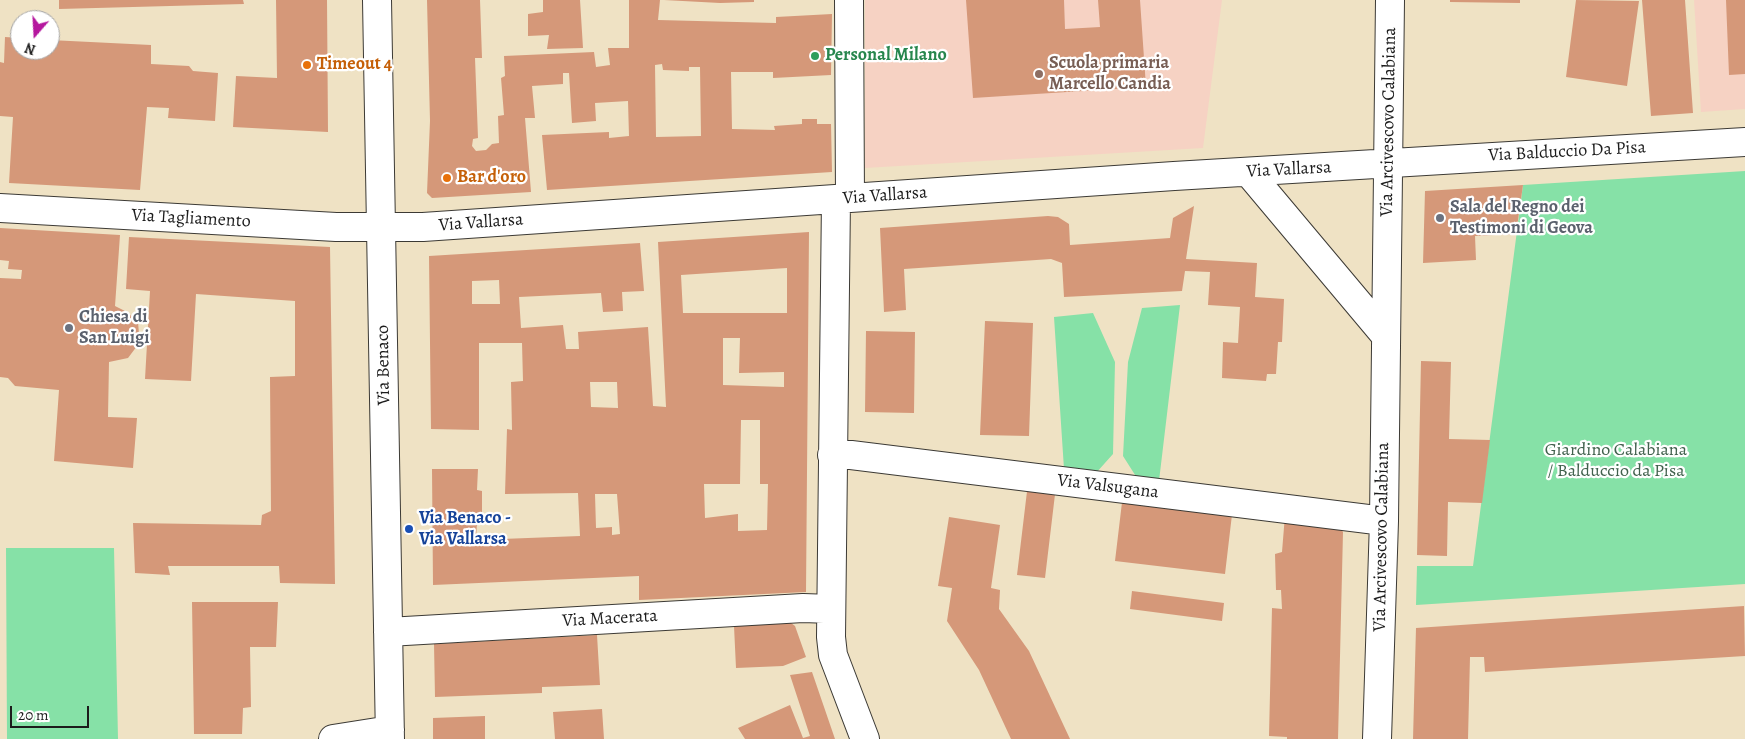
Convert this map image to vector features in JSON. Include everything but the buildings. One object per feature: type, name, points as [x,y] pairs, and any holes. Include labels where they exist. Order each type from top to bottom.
[{"type":"street","name":"Via Benaco","points":[[333,739],[390,735],[377,0]]},
{"type":"street","points":[[849,0],[832,455],[831,609],[833,655],[865,739]]},
{"type":"street","name":"Via Arcivescovo Calabiana","points":[[1377,739],[1384,521],[1390,0]]},
{"type":"street","name":"Via Balduccio Da Pisa","points":[[1388,165],[1539,153],[1745,142]]},
{"type":"street","name":"Via Vallarsa","points":[[382,228],[423,227],[1388,165]]},
{"type":"street","points":[[1249,173],[1385,335]]},
{"type":"street","name":"Via Tagliamento","points":[[0,208],[382,228]]},
{"type":"street","name":"Via Valsugana","points":[[832,455],[851,455],[1384,521]]},
{"type":"street","name":"Via Macerata","points":[[388,632],[803,608],[831,609]]},
{"type":"shaded area","name":"Scuola primaria Marcello Candia","points":[[865,0],[1222,0],[1203,148],[865,168]]},
{"type":"shaded area","points":[[1694,0],[1745,0],[1745,109],[1701,112]]},
{"type":"green space","name":"Giardino Calabiana / Balduccio da Pisa","points":[[1745,171],[1745,584],[1416,605],[1417,566],[1473,566],[1523,185]]},
{"type":"green space","points":[[1180,305],[1159,481],[1137,478],[1123,456],[1128,362],[1142,308]]},
{"type":"green space","points":[[1093,313],[1115,362],[1113,454],[1096,473],[1064,469],[1054,317]]},
{"type":"green space","points":[[6,548],[114,548],[118,739],[7,739]]},
{"type":"place","name":"Personal Milano","points":[[815,56]]},
{"type":"place","name":"Timeout 4","points":[[307,65]]},
{"type":"place","name":"Scuola primaria Marcello Candia","points":[[1039,74]]},
{"type":"place","name":"Bar d'oro","points":[[447,178]]},
{"type":"place","name":"Sala del Regno dei Testimoni di Geova","points":[[1440,218]]},
{"type":"place","name":"Chiesa di San Luigi","points":[[69,328]]},
{"type":"place","name":"Via Benaco - Via Vallarsa","points":[[409,529]]}]
